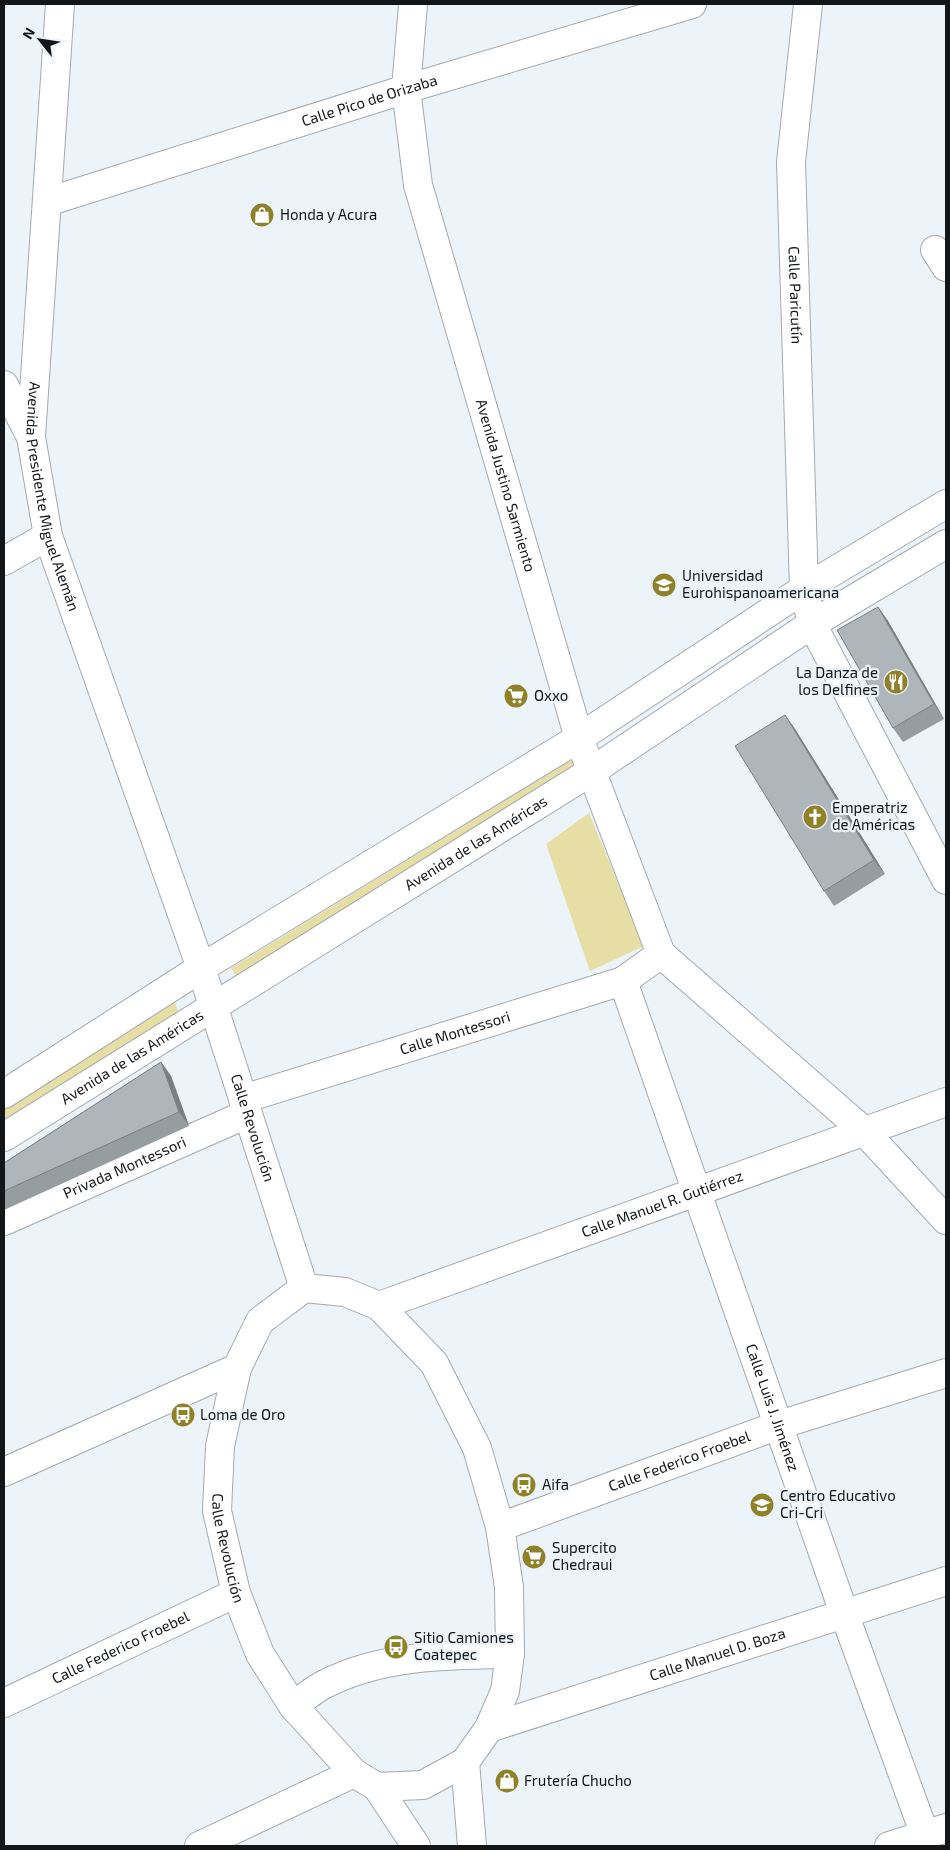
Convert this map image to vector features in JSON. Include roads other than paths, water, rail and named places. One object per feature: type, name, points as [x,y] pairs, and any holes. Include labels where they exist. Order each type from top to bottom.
[{"type":"street","name":"Avenida Presidente Miguel Alemán","points":[[60,4],[31,437],[48,536],[201,968]]},
{"type":"street","name":"Avenida Justino Sarmiento","points":[[413,4],[406,89],[418,185],[579,738],[661,954]]},
{"type":"street","name":"Calle Pico de Orizaba","points":[[47,202],[406,89],[692,4]]},
{"type":"street","name":"Calle Paricutín","points":[[808,4],[791,162],[804,589],[812,624],[946,880]]},
{"type":"street","points":[[4,385],[31,437]]},
{"type":"street","points":[[4,1094],[201,968],[579,738],[804,589],[946,504]]},
{"type":"street","points":[[4,561],[48,536]]},
{"type":"street","name":"Avenida de las Américas","points":[[4,1137],[592,771],[812,624],[946,544]]},
{"type":"street","points":[[661,954],[864,1132],[945,1218]]},
{"type":"street","name":"Calle Montessori","points":[[245,1106],[623,981],[661,954]]},
{"type":"street","name":"Calle Revolución","points":[[201,968],[304,1288],[260,1321],[236,1368],[220,1446],[217,1510],[236,1594],[260,1654],[293,1706],[354,1773],[377,1787],[416,1846]]},
{"type":"street","name":"Calle Luis J. Jiménez","points":[[623,981],[844,1613],[936,1832]]},
{"type":"street","name":"Calle Manuel R. Gutiérrez","points":[[379,1306],[946,1102]]},
{"type":"street","name":"Privada Montessori","points":[[4,1221],[245,1106]]},
{"type":"street","points":[[945,1218],[946,1189]]},
{"type":"street","points":[[304,1288],[345,1292],[379,1306],[434,1362],[477,1448],[500,1526],[509,1587],[510,1654],[505,1691],[489,1728],[466,1762],[423,1785],[377,1787]]},
{"type":"street","points":[[4,1472],[236,1368]]},
{"type":"street","name":"Calle Federico Froebel","points":[[500,1526],[779,1425],[946,1372]]},
{"type":"street","name":"Calle Manuel D. Boza","points":[[489,1728],[946,1581]]},
{"type":"street","name":"Calle Federico Froebel","points":[[4,1703],[236,1594]]},
{"type":"street","points":[[293,1706],[324,1684],[375,1665],[438,1655],[510,1654]]},
{"type":"street","points":[[466,1762],[472,1846]]},
{"type":"street","points":[[199,1846],[354,1773]]},
{"type":"street","points":[[889,1846],[936,1832]]},
{"type":"place","name":"Honda y Acura","points":[[262,215]]},
{"type":"place","name":"Universidad Eurohispanoamericana","points":[[664,585]]},
{"type":"place","name":"La Danza de los Delfines","points":[[896,682]]},
{"type":"place","name":"Oxxo","points":[[516,696]]},
{"type":"place","name":"Emperatriz de Américas","points":[[815,817]]},
{"type":"place","name":"Loma de Oro","points":[[183,1415]]},
{"type":"place","name":"Aifa","points":[[524,1485]]},
{"type":"place","name":"Centro Educativo Cri-Cri","points":[[762,1505]]},
{"type":"place","name":"Supercito Chedraui","points":[[534,1557]]},
{"type":"place","name":"Sitio Camiones Coatepec","points":[[396,1647]]},
{"type":"place","name":"Frutería Chucho","points":[[507,1781]]}]
